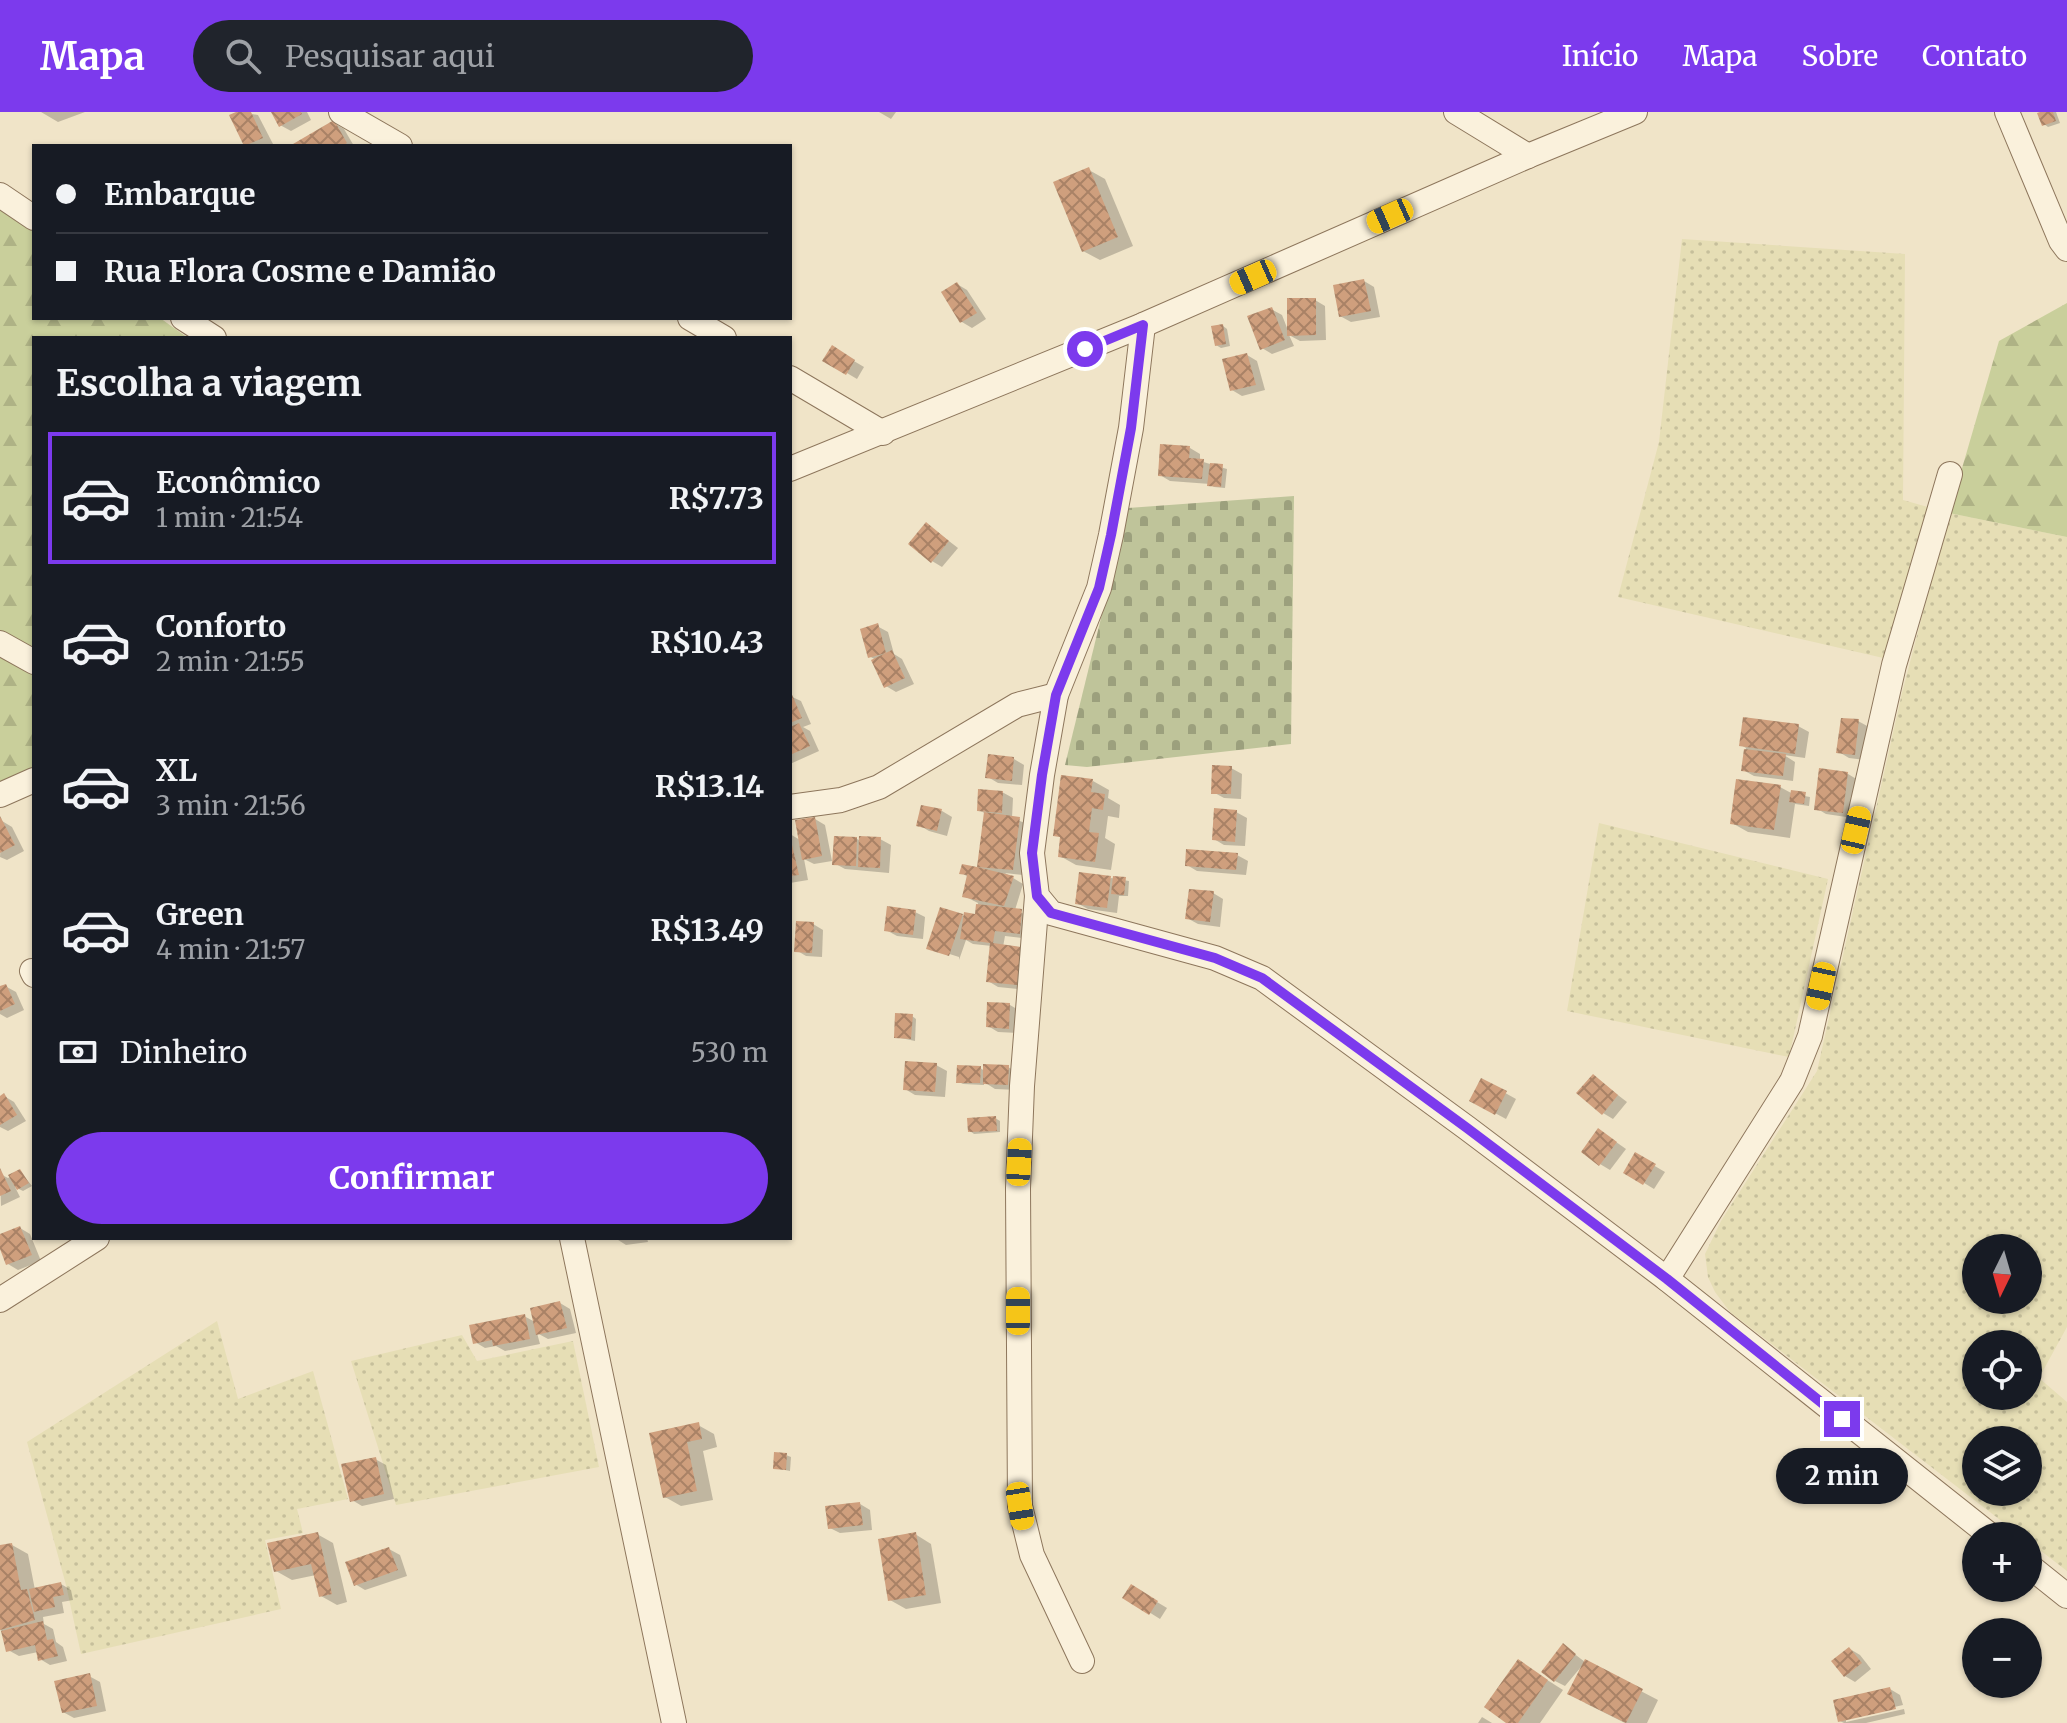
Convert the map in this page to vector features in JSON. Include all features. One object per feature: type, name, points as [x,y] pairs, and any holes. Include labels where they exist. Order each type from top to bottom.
[{"type":"street","points":[[341,112],[397,144]]},
{"type":"street","points":[[1456,112],[1528,156]]},
{"type":"street","points":[[792,468],[1143,325],[1635,112]]},
{"type":"street","points":[[2007,112],[2067,249]]},
{"type":"street","points":[[0,195],[32,217]]},
{"type":"street","points":[[186,320],[211,336]]},
{"type":"street","points":[[693,320],[721,336]]},
{"type":"street","points":[[1082,1661],[1032,1555],[1020,1506],[1018,1188],[1022,1086],[1037,896],[1032,853],[1056,695],[1099,588],[1111,535],[1131,428],[1143,325]]},
{"type":"street","points":[[792,379],[883,433]]},
{"type":"street","points":[[1667,1279],[1792,1081],[1810,1036],[1894,665],[1950,474]]},
{"type":"street","points":[[0,643],[32,661]]},
{"type":"street","points":[[792,807],[861,795],[1017,705],[1056,695]]},
{"type":"street","points":[[0,795],[32,781]]},
{"type":"street","points":[[1037,896],[1051,913],[1215,958],[1262,978],[1667,1279],[1973,1522]]},
{"type":"street","points":[[0,1300],[94,1240]]},
{"type":"street","points":[[572,1240],[674,1723]]},
{"type":"street","points":[[2042,1576],[2067,1596]]},
{"type":"shaded area","points":[[1682,239],[1905,254],[1903,500],[1935,509],[1892,660],[1618,597],[1659,442]]},
{"type":"shaded area","points":[[1949,513],[2067,537],[2067,1327],[2042,1373],[2042,1330],[1962,1330],[1962,1410],[2042,1410],[2042,1381],[2067,1402],[2067,1571],[2042,1552],[2042,1522],[2003,1522],[1982,1506],[2042,1506],[2042,1426],[1962,1426],[1962,1491],[1730,1312],[1715,1292],[1708,1277],[1705,1254],[1721,1221],[1817,1071],[1902,693]]},
{"type":"shaded area","points":[[1599,823],[1828,879],[1789,1057],[1567,1011]]},
{"type":"shaded area","points":[[217,1321],[238,1399],[313,1371],[348,1499],[297,1509],[303,1533],[265,1540],[281,1609],[81,1654],[66,1585],[27,1442]]},
{"type":"shaded area","points":[[462,1335],[477,1361],[573,1341],[599,1467],[396,1505],[351,1361]]},
{"type":"green space","points":[[0,207],[32,229],[32,320],[163,320],[185,336],[32,336],[32,771],[0,784]]},
{"type":"green space","points":[[2067,303],[2067,537],[1949,513],[1999,341]]},
{"type":"green space","points":[[1294,496],[1291,744],[1087,767],[1065,765],[1128,508]]},
{"type":"building","points":[[251,112],[263,138],[243,144],[229,115]]},
{"type":"building","points":[[271,112],[301,112],[302,114],[279,127]]},
{"type":"building","points":[[2053,112],[2056,121],[2042,126],[2037,113]]},
{"type":"building","points":[[334,120],[347,143],[345,144],[293,144]]},
{"type":"building","points":[[1089,167],[1118,237],[1082,252],[1053,182]]},
{"type":"building","points":[[1364,279],[1371,311],[1339,317],[1333,285]]},
{"type":"building","points":[[957,282],[977,313],[960,323],[941,292]]},
{"type":"building","points":[[1287,298],[1316,298],[1316,335],[1287,336]]},
{"type":"building","points":[[1272,307],[1285,340],[1260,350],[1247,316]]},
{"type":"building","points":[[1223,324],[1226,344],[1215,346],[1211,326]]},
{"type":"building","points":[[832,345],[855,360],[846,375],[822,361]]},
{"type":"building","points":[[1247,353],[1256,385],[1230,391],[1222,359]]},
{"type":"building","points":[[1160,444],[1190,446],[1189,458],[1204,459],[1202,479],[1158,476]]},
{"type":"building","points":[[1210,463],[1223,464],[1221,487],[1207,486]]},
{"type":"building","points":[[926,522],[949,541],[931,563],[908,544]]},
{"type":"building","points":[[878,623],[886,653],[868,658],[860,629]]},
{"type":"building","points":[[892,650],[905,678],[884,688],[871,660]]},
{"type":"building","points":[[792,695],[802,718],[792,722]]},
{"type":"building","points":[[1743,717],[1799,724],[1795,754],[1739,746]]},
{"type":"building","points":[[1841,718],[1859,719],[1855,755],[1836,753]]},
{"type":"building","points":[[799,723],[810,746],[792,754],[792,726]]},
{"type":"building","points":[[1744,749],[1786,754],[1783,776],[1741,771]]},
{"type":"building","points":[[988,754],[1014,757],[1012,781],[985,778]]},
{"type":"building","points":[[1212,765],[1232,766],[1231,794],[1211,794]]},
{"type":"building","points":[[1819,768],[1848,772],[1843,813],[1814,810]]},
{"type":"building","points":[[1061,775],[1093,779],[1091,792],[1105,794],[1103,810],[1092,808],[1089,832],[1099,833],[1095,862],[1058,857],[1060,837],[1053,836]]},
{"type":"building","points":[[1736,779],[1781,785],[1774,830],[1730,824]]},
{"type":"building","points":[[978,789],[1003,791],[1002,813],[977,811]]},
{"type":"building","points":[[1791,790],[1806,792],[1804,804],[1789,802]]},
{"type":"building","points":[[921,805],[942,809],[937,831],[916,826]]},
{"type":"building","points":[[1214,808],[1237,810],[1235,842],[1212,840]]},
{"type":"building","points":[[984,812],[1020,817],[1013,870],[977,867]]},
{"type":"building","points":[[0,816],[15,845],[0,853]]},
{"type":"building","points":[[815,817],[822,856],[802,860],[795,820]]},
{"type":"building","points":[[834,836],[857,837],[856,866],[832,865]]},
{"type":"building","points":[[859,836],[881,837],[880,868],[858,867]]},
{"type":"building","points":[[792,845],[799,875],[792,876]]},
{"type":"building","points":[[1186,849],[1238,853],[1236,870],[1185,866]]},
{"type":"building","points":[[962,864],[1014,876],[1004,906],[962,897],[967,875],[959,874]]},
{"type":"building","points":[[1079,872],[1111,876],[1107,908],[1075,904]]},
{"type":"building","points":[[1113,876],[1126,877],[1124,895],[1111,894]]},
{"type":"building","points":[[1189,889],[1214,891],[1210,922],[1185,919]]},
{"type":"building","points":[[976,904],[1022,909],[1020,934],[995,931],[993,943],[1021,947],[1017,985],[986,982],[990,943],[960,939],[964,912],[975,914]]},
{"type":"building","points":[[887,906],[916,910],[913,935],[884,931]]},
{"type":"building","points":[[940,907],[963,914],[949,956],[926,949]]},
{"type":"building","points":[[796,921],[814,922],[812,953],[794,952]]},
{"type":"building","points":[[6,984],[15,1004],[0,1011],[0,986]]},
{"type":"building","points":[[987,1002],[1010,1003],[1009,1029],[986,1027]]},
{"type":"building","points":[[895,1013],[913,1014],[911,1039],[894,1038]]},
{"type":"building","points":[[905,1061],[937,1063],[935,1092],[903,1090]]},
{"type":"building","points":[[983,1064],[1009,1065],[1008,1085],[983,1084]]},
{"type":"building","points":[[957,1065],[981,1066],[980,1083],[956,1083]]},
{"type":"building","points":[[1593,1074],[1618,1095],[1602,1115],[1576,1093]]},
{"type":"building","points":[[1481,1078],[1507,1091],[1495,1115],[1469,1101]]},
{"type":"building","points":[[4,1093],[17,1115],[0,1125],[0,1096]]},
{"type":"building","points":[[996,1116],[997,1131],[968,1132],[967,1118]]},
{"type":"building","points":[[1598,1128],[1617,1142],[1599,1166],[1581,1152]]},
{"type":"building","points":[[1635,1152],[1656,1164],[1643,1185],[1623,1173]]},
{"type":"building","points":[[0,1168],[11,1191],[0,1196]]},
{"type":"building","points":[[20,1169],[29,1183],[17,1190],[8,1175]]},
{"type":"building","points":[[20,1226],[32,1255],[6,1265],[0,1249],[0,1234]]},
{"type":"building","points":[[560,1301],[567,1328],[536,1335],[530,1308]]},
{"type":"building","points":[[525,1314],[530,1339],[493,1346],[492,1340],[473,1344],[469,1325]]},
{"type":"building","points":[[699,1422],[702,1439],[687,1442],[697,1491],[663,1498],[649,1433]]},
{"type":"building","points":[[774,1452],[787,1453],[786,1470],[773,1469]]},
{"type":"building","points":[[376,1457],[384,1494],[350,1502],[341,1464]]},
{"type":"building","points":[[860,1502],[863,1525],[828,1529],[825,1506]]},
{"type":"building","points":[[318,1532],[332,1594],[319,1597],[311,1564],[274,1572],[267,1543]]},
{"type":"building","points":[[916,1532],[926,1595],[888,1601],[878,1539]]},
{"type":"building","points":[[12,1543],[21,1590],[27,1589],[35,1620],[0,1630],[0,1545]]},
{"type":"building","points":[[389,1547],[398,1570],[354,1586],[345,1562]]},
{"type":"building","points":[[61,1582],[64,1595],[53,1597],[55,1607],[34,1612],[29,1589]]},
{"type":"building","points":[[1131,1584],[1158,1601],[1149,1615],[1122,1598]]},
{"type":"building","points":[[43,1621],[47,1640],[53,1639],[58,1656],[38,1661],[35,1645],[6,1652],[1,1631]]},
{"type":"building","points":[[1563,1643],[1576,1654],[1554,1682],[1541,1672]]},
{"type":"building","points":[[1849,1647],[1862,1663],[1844,1677],[1831,1661]]},
{"type":"building","points":[[1518,1659],[1548,1680],[1518,1723],[1506,1723],[1484,1707]]},
{"type":"building","points":[[1585,1659],[1643,1689],[1626,1723],[1567,1694]]},
{"type":"building","points":[[90,1673],[97,1706],[62,1713],[54,1681]]},
{"type":"building","points":[[1890,1687],[1896,1709],[1838,1722],[1833,1700]]},
{"type":"route","points":[[1085,349],[1143,325],[1131,428],[1099,588],[1056,695],[1032,853],[1037,896],[1051,913],[1215,958],[1262,978],[1667,1279],[1842,1419]]}]
